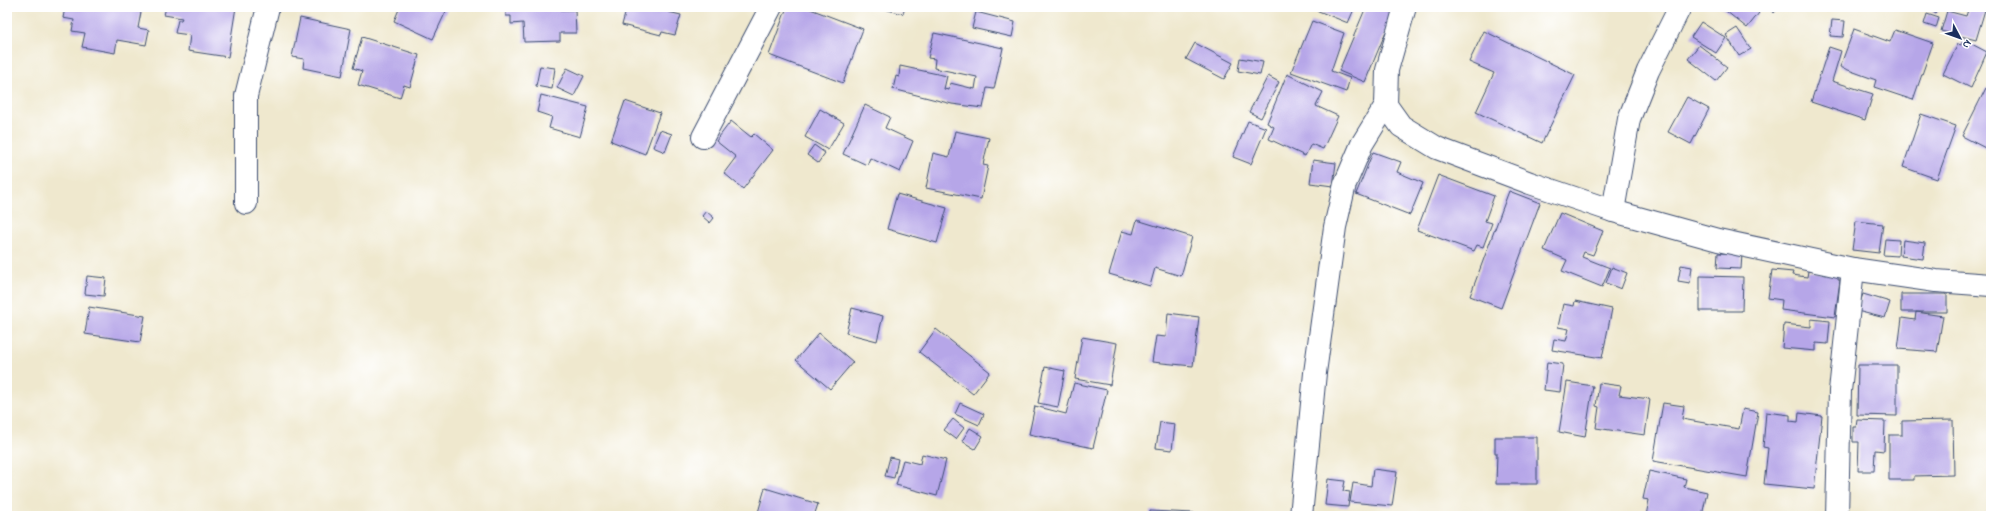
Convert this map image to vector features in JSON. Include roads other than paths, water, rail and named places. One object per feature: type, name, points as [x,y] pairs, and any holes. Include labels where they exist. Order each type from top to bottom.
[{"type":"street","points":[[246,203],[246,96],[268,7]]},
{"type":"street","points":[[703,137],[771,7]]},
{"type":"street","points":[[1301,516],[1315,373],[1335,227],[1344,184],[1362,144],[1386,105],[1387,70],[1405,7]]},
{"type":"street","points":[[1613,210],[1629,119],[1648,71],[1680,7]]},
{"type":"street","points":[[1386,105],[1402,126],[1437,148],[1530,184],[1613,210],[1718,240],[1853,269],[1936,281],[1991,286]]},
{"type":"street","points":[[1836,516],[1840,391],[1853,269]]}]
